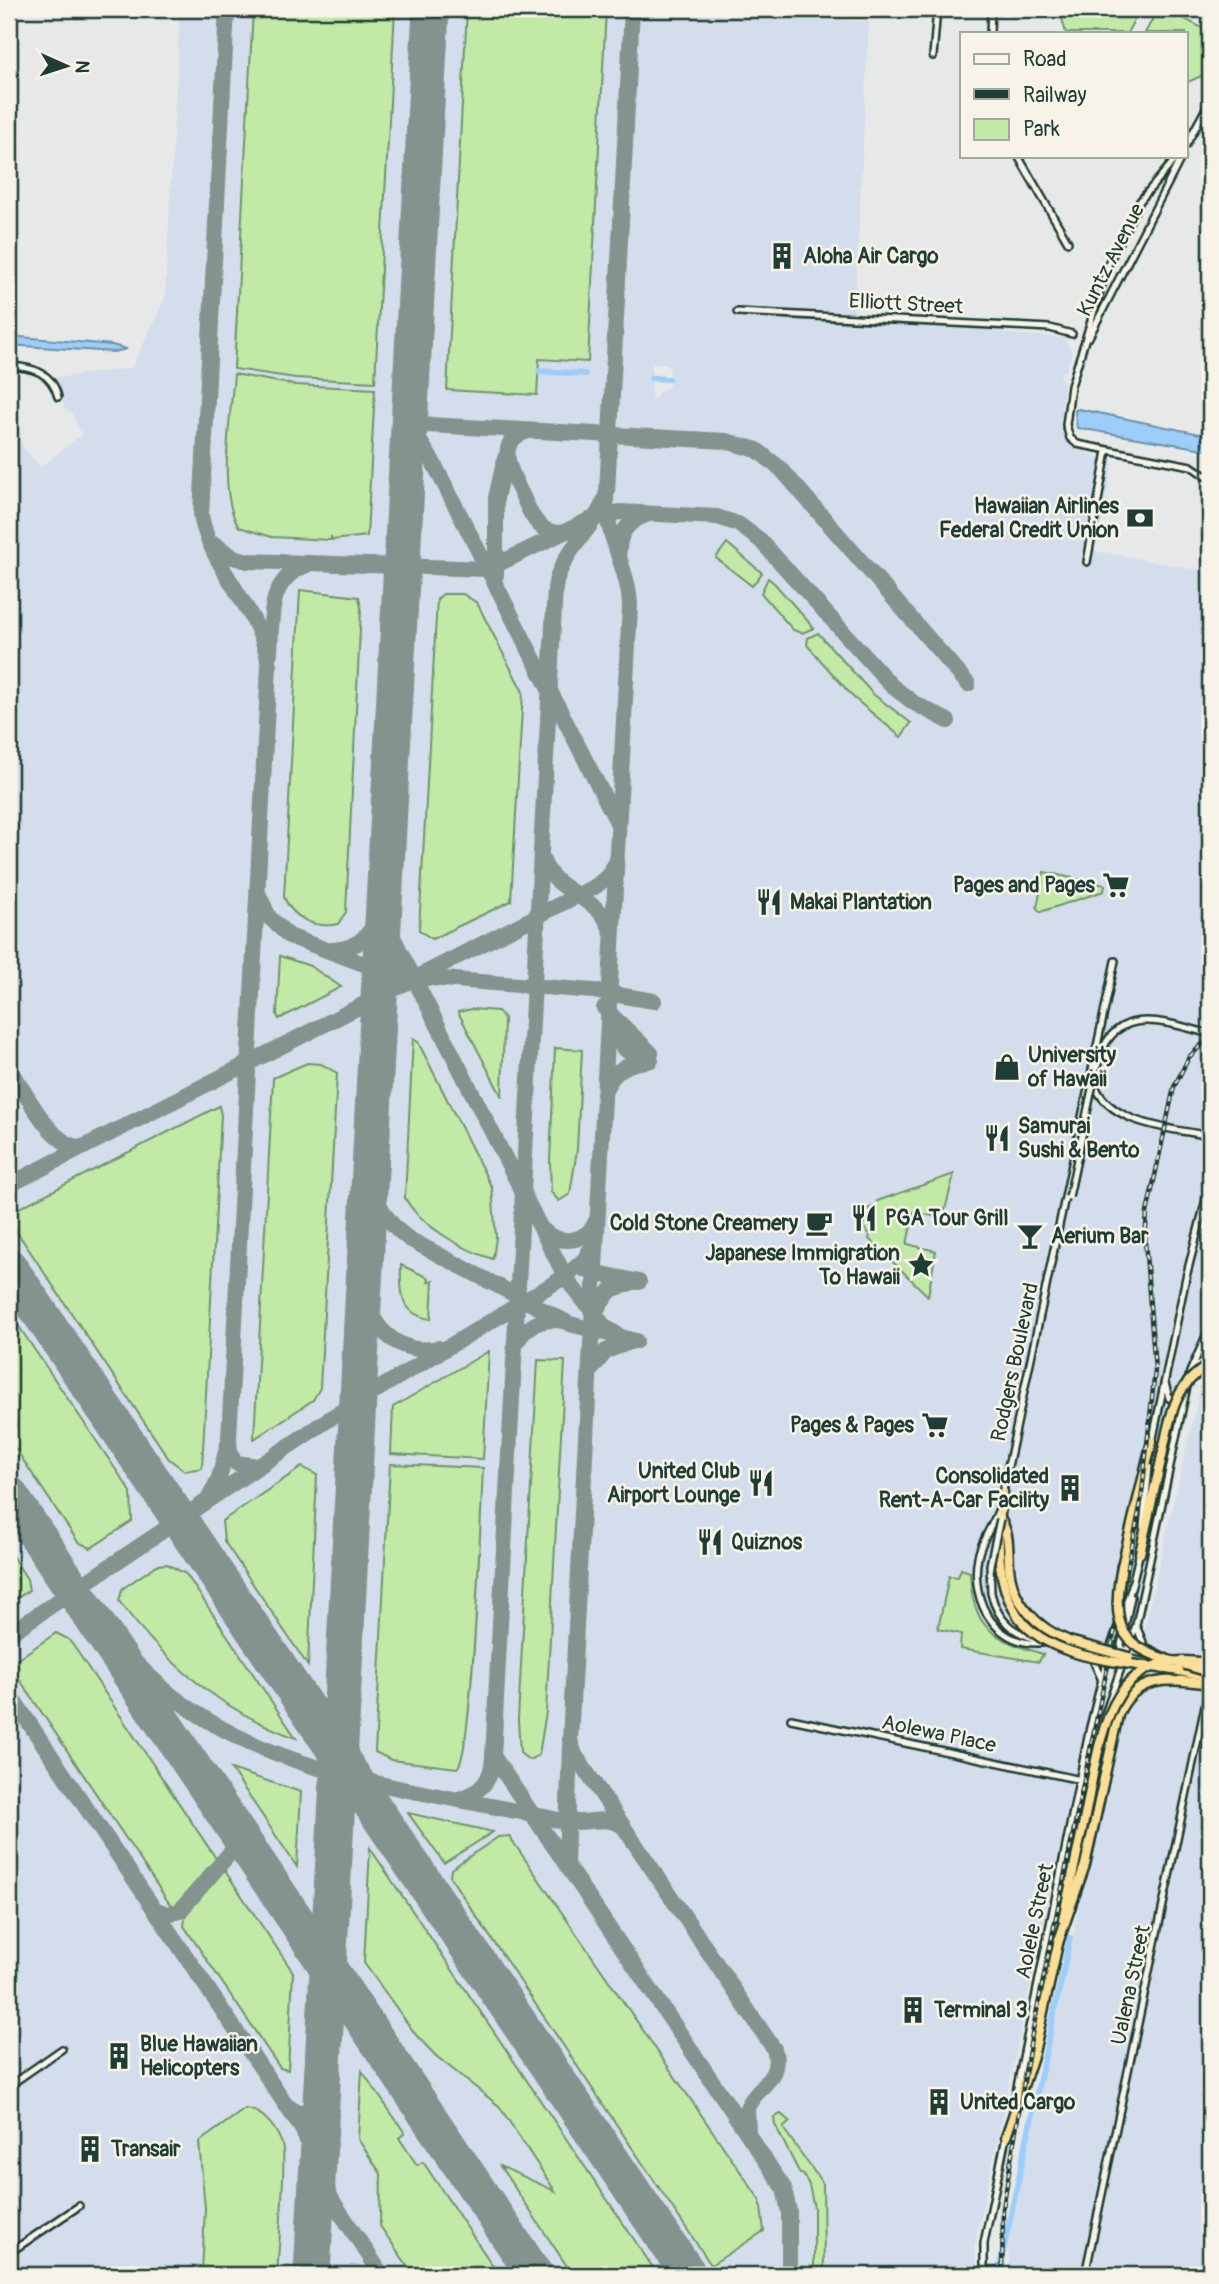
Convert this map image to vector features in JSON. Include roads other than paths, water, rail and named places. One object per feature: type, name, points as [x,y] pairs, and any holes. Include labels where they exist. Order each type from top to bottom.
[{"type":"highway","points":[[1210,1232],[1210,1251]]},
{"type":"highway","points":[[1140,1553],[1172,1410],[1182,1387],[1194,1373],[1210,1365]]},
{"type":"highway","points":[[1152,1441],[1122,1566],[1116,1615],[1126,1637],[1145,1651],[1210,1674]]},
{"type":"highway","points":[[1003,1492],[1001,1566],[1006,1594],[1013,1609],[1032,1632],[1059,1647],[1210,1674]]},
{"type":"highway","points":[[1000,1519],[1007,1532],[1009,1570],[1015,1590],[1038,1623],[1069,1641],[1180,1670]]},
{"type":"highway","points":[[1006,2137],[1034,2053],[1108,1717],[1121,1690],[1133,1677],[1157,1664],[1182,1660],[1210,1664]]},
{"type":"highway","points":[[1058,1943],[1079,1885],[1118,1716],[1125,1702],[1142,1686],[1159,1679],[1210,1684]]},
{"type":"street","points":[[933,56],[937,9]]},
{"type":"street","points":[[990,32],[991,9]]},
{"type":"street","points":[[1188,141],[1210,101]]},
{"type":"street","points":[[1019,158],[1068,242]]},
{"type":"street","name":"Kuntz Avenue","points":[[1086,341],[1109,262],[1140,201],[1178,158]]},
{"type":"street","name":"Kuntz Avenue","points":[[1086,341],[1179,158]]},
{"type":"street","name":"Elliott Street","points":[[737,312],[1050,328],[1072,334]]},
{"type":"street","points":[[1086,341],[1072,386],[1067,429],[1077,444],[1185,465],[1210,479]]},
{"type":"street","points":[[9,366],[34,369],[46,374],[58,397]]},
{"type":"street","points":[[1087,562],[1107,451]]},
{"type":"street","name":"Rodgers Boulevard","points":[[1115,961],[1003,1492],[993,1525],[978,1556],[976,1576],[979,1596],[991,1622],[1007,1637],[1035,1645],[1048,1642],[1180,1670]]},
{"type":"street","points":[[1048,1642],[1011,1629],[999,1615],[991,1593],[990,1564],[1104,1043],[1122,1024],[1135,1020],[1210,1034]]},
{"type":"street","points":[[1092,1077],[1097,1091],[1109,1105],[1141,1121],[1210,1136]]},
{"type":"street","name":"Aolele Street","points":[[984,2275],[984,2243],[1101,1681],[1140,1553],[1152,1441],[1210,1184]]},
{"type":"street","name":"Aolele Street","points":[[1081,1780],[1136,1625],[1190,1373],[1210,1327]]},
{"type":"street","points":[[1190,1373],[1210,1356]]},
{"type":"street","points":[[1164,1380],[1169,1398],[1183,1407]]},
{"type":"street","points":[[1126,1658],[1121,1645],[1130,1609],[1131,1588]]},
{"type":"street","points":[[1136,1625],[1145,1647],[1160,1652],[1180,1670]]},
{"type":"street","points":[[1082,1650],[1098,1665],[1101,1681]]},
{"type":"street","name":"Ualena Street","points":[[1085,2275],[1206,1701]]},
{"type":"street","name":"Aolewa Place","points":[[791,1719],[1081,1780]]},
{"type":"street","points":[[9,2086],[62,2049]]},
{"type":"street","points":[[9,2253],[79,2206]]},
{"type":"water","points":[[9,336],[112,345],[127,349],[114,352],[9,345]]},
{"type":"water","points":[[1075,410],[1210,436],[1210,450],[1077,428]]},
{"type":"waterway","points":[[539,371],[585,374]]},
{"type":"waterway","points":[[651,378],[668,379]]},
{"type":"waterway","points":[[998,2275],[1070,1938]]},
{"type":"railway","points":[[1002,2275],[1003,2208],[1031,2039],[1141,1502],[1155,1370],[1145,1241],[1147,1213],[1174,1087],[1189,1057],[1210,1037]]},
{"type":"place","name":"Aloha Air Cargo","points":[[782,256]]},
{"type":"place","name":"Hawaiian Airlines Federal Credit Union","points":[[1140,518]]},
{"type":"place","name":"Pages and Pages","points":[[1116,885]]},
{"type":"place","name":"Makai Plantation","points":[[769,902]]},
{"type":"place","name":"University of Hawaii","points":[[1007,1067]]},
{"type":"place","name":"Samurai Sushi & Bento","points":[[997,1138]]},
{"type":"place","name":"PGA Tour Grill","points":[[864,1218]]},
{"type":"place","name":"Cold Stone Creamery","points":[[819,1223]]},
{"type":"place","name":"Aerium Bar","points":[[1030,1236]]},
{"type":"place","name":"Japanese Immigration To Hawaii","points":[[921,1265]]},
{"type":"place","name":"Pages & Pages","points":[[935,1425]]},
{"type":"place","name":"United Club Airport Lounge","points":[[761,1483]]},
{"type":"place","name":"Consolidated Rent-A-Car Facility","points":[[1070,1488]]},
{"type":"place","name":"Quiznos","points":[[710,1542]]},
{"type":"place","name":"Terminal 3","points":[[913,2010]]},
{"type":"place","name":"Blue Hawaiian Helicopters","points":[[119,2056]]},
{"type":"place","name":"United Cargo","points":[[939,2102]]},
{"type":"place","name":"Transair","points":[[90,2149]]}]
